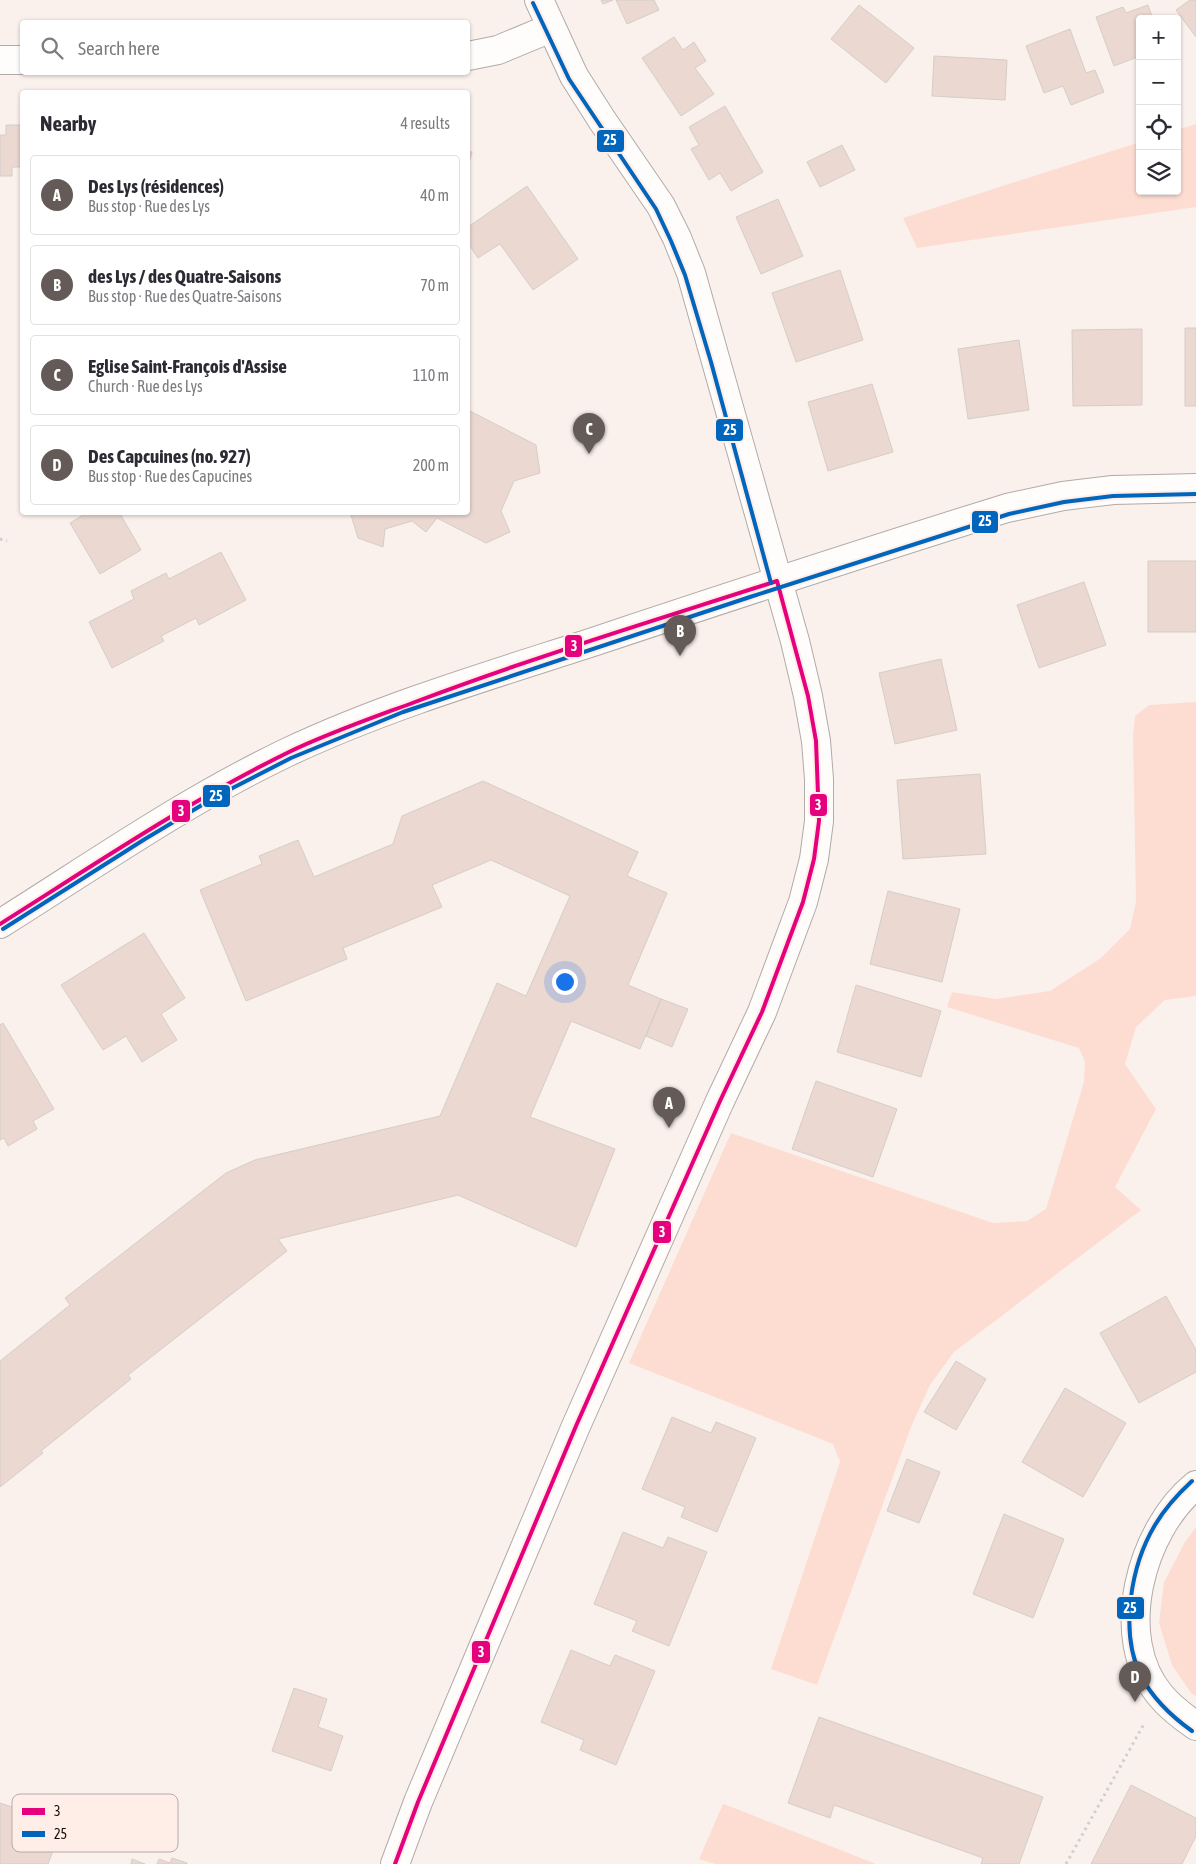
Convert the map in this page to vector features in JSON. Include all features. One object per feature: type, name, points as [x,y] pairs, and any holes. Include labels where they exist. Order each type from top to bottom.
[{"type":"street","points":[[395,1864],[418,1802],[576,1426],[762,1012],[803,902],[814,859],[818,821],[816,741],[808,696],[692,273],[677,238],[647,184],[574,76],[539,0]]},
{"type":"street","points":[[470,56],[498,50],[551,28]]},
{"type":"street","points":[[0,60],[20,60]]},
{"type":"street","points":[[0,924],[226,784],[289,752],[473,680],[1007,508],[1063,496],[1113,490],[1196,488]]},
{"type":"street","points":[[1196,1484],[1171,1510],[1159,1530],[1146,1562],[1137,1594],[1136,1628],[1139,1651],[1146,1672],[1159,1695],[1178,1714],[1196,1726]]},
{"type":"path","points":[[0,539],[7,541]]},
{"type":"path","points":[[1066,1864],[1159,1695]]},
{"type":"shaded area","points":[[1196,124],[1196,207],[917,248],[903,218],[1136,143],[1136,195],[1181,195],[1181,129]]},
{"type":"shaded area","points":[[1196,702],[1196,996],[1165,1000],[1136,1027],[1125,1064],[1156,1109],[1115,1187],[1141,1210],[954,1352],[930,1385],[911,1427],[817,1685],[771,1669],[840,1462],[833,1444],[629,1363],[731,1133],[993,1223],[1027,1221],[1046,1209],[1084,1082],[1085,1062],[1079,1048],[947,1007],[952,992],[996,999],[1050,991],[1101,958],[1130,929],[1136,901],[1133,736],[1135,716],[1149,705]]},
{"type":"shaded area","points":[[1196,1527],[1196,1696],[1191,1693],[1172,1665],[1159,1623],[1164,1582],[1185,1542]]},
{"type":"shaded area","points":[[723,1804],[876,1864],[715,1864],[699,1859]]},
{"type":"building","points":[[601,0],[613,0],[603,4]]},
{"type":"building","points":[[616,0],[654,0],[659,10],[627,24]]},
{"type":"building","points":[[1190,0],[1196,0],[1196,37],[1181,15],[1176,10]]},
{"type":"building","points":[[859,5],[914,48],[886,83],[831,39]]},
{"type":"building","points":[[1148,5],[1152,15],[1136,15],[1136,58],[1114,66],[1096,17],[1123,7],[1126,13]]},
{"type":"building","points":[[1070,29],[1086,73],[1095,70],[1104,92],[1071,105],[1063,86],[1044,93],[1026,46]]},
{"type":"building","points":[[674,37],[683,50],[694,42],[706,61],[695,68],[714,94],[681,116],[642,58]]},
{"type":"building","points":[[934,56],[1007,60],[1005,100],[932,96]]},
{"type":"building","points":[[725,106],[763,172],[731,191],[720,173],[709,180],[691,149],[699,145],[689,127]]},
{"type":"building","points":[[6,125],[20,125],[20,167],[12,167],[12,176],[0,176],[0,135],[6,135]]},
{"type":"building","points":[[842,145],[855,170],[820,187],[807,162]]},
{"type":"building","points":[[527,186],[578,259],[533,290],[500,244],[478,258],[470,246],[470,226]]},
{"type":"building","points":[[778,199],[803,256],[761,274],[736,217]]},
{"type":"building","points":[[840,270],[863,340],[796,362],[772,293]]},
{"type":"building","points":[[1185,328],[1196,328],[1196,406],[1185,406]]},
{"type":"building","points":[[1142,329],[1142,405],[1073,406],[1072,330]]},
{"type":"building","points":[[1019,340],[1029,410],[968,419],[958,349]]},
{"type":"building","points":[[872,384],[893,452],[828,471],[808,402]]},
{"type":"building","points":[[470,411],[536,445],[540,473],[514,481],[501,511],[510,532],[486,543],[437,518],[426,532],[412,521],[385,529],[383,547],[358,538],[351,515],[470,515]]},
{"type":"building","points":[[83,515],[121,515],[141,550],[100,574],[70,523]]},
{"type":"building","points":[[221,552],[246,600],[199,625],[196,618],[161,636],[164,641],[112,668],[89,622],[134,599],[131,591],[166,573],[169,579]]},
{"type":"building","points":[[1148,561],[1196,561],[1196,632],[1148,632]]},
{"type":"building","points":[[1084,582],[1106,645],[1039,668],[1017,605]]},
{"type":"building","points":[[941,659],[957,730],[895,744],[879,673]]},
{"type":"building","points":[[980,774],[986,854],[903,859],[897,780]]},
{"type":"building","points":[[483,781],[638,852],[627,876],[667,893],[628,985],[661,999],[640,1049],[571,1021],[530,1117],[615,1149],[576,1247],[458,1195],[278,1239],[287,1251],[128,1375],[131,1379],[41,1451],[43,1453],[0,1487],[0,1361],[70,1305],[65,1298],[226,1173],[255,1160],[440,1116],[497,983],[526,996],[570,896],[491,860],[432,885],[442,907],[343,948],[347,959],[246,1001],[200,890],[262,864],[259,856],[298,840],[314,877],[393,844],[402,816]]},
{"type":"building","points":[[888,891],[960,909],[942,982],[870,964]]},
{"type":"building","points":[[144,933],[185,998],[161,1014],[177,1040],[142,1062],[126,1036],[103,1050],[61,985]]},
{"type":"building","points":[[856,985],[941,1011],[921,1077],[837,1052]]},
{"type":"building","points":[[661,999],[688,1009],[672,1047],[646,1036]]},
{"type":"building","points":[[3,1023],[54,1109],[33,1121],[37,1129],[8,1146],[4,1138],[0,1140],[0,1025]]},
{"type":"building","points":[[816,1081],[897,1109],[873,1177],[792,1149]]},
{"type":"building","points":[[1166,1296],[1196,1350],[1196,1372],[1139,1403],[1100,1333]]},
{"type":"building","points":[[956,1361],[986,1379],[956,1430],[924,1412]]},
{"type":"building","points":[[1065,1388],[1126,1423],[1083,1497],[1022,1462]]},
{"type":"building","points":[[672,1417],[711,1433],[716,1422],[756,1438],[717,1532],[681,1517],[685,1507],[642,1489]]},
{"type":"building","points":[[907,1459],[940,1472],[919,1523],[887,1511]]},
{"type":"building","points":[[1004,1514],[1064,1539],[1033,1618],[973,1594]]},
{"type":"building","points":[[623,1532],[663,1548],[668,1537],[707,1552],[669,1646],[632,1631],[637,1621],[594,1604]]},
{"type":"building","points":[[571,1650],[610,1666],[615,1655],[655,1671],[616,1765],[580,1750],[584,1740],[541,1722]]},
{"type":"building","points":[[294,1688],[327,1699],[318,1727],[343,1736],[331,1771],[272,1751]]},
{"type":"building","points":[[819,1717],[1043,1797],[1019,1864],[981,1864],[983,1858],[834,1805],[830,1818],[788,1803]]},
{"type":"building","points":[[1131,1785],[1196,1818],[1196,1836],[1182,1864],[1091,1864]]},
{"type":"building","points":[[0,1803],[12,1807],[12,1852],[52,1852],[48,1864],[0,1864]]},
{"type":"building","points":[[172,1858],[187,1864],[157,1864],[159,1859],[170,1863]]},
{"type":"building","points":[[132,1859],[145,1864],[131,1864]]},
{"type":"transit line","name":"25","points":[[533,3],[569,79],[656,209],[685,275],[711,362],[771,583]]},
{"type":"transit line","name":"25","points":[[3,929],[217,796],[291,758],[403,712],[750,597],[1009,514],[1064,502],[1113,496],[1196,494]]},
{"type":"transit line","name":"3","points":[[0,924],[213,792],[287,753],[334,732],[460,685],[595,639],[777,581]]},
{"type":"transit line","name":"3","points":[[395,1864],[418,1802],[576,1426],[720,1101],[762,1012],[803,902],[814,859],[819,821],[816,741],[808,696],[777,581]]},
{"type":"transit line","name":"25","points":[[1192,1481],[1163,1513],[1147,1541],[1134,1579],[1129,1619],[1134,1659],[1141,1676],[1163,1706],[1192,1731]]},
{"type":"place","name":"Eglise Saint-François d'Assise","points":[[589,454]]},
{"type":"place","name":"des Lys / des Quatre-Saisons","points":[[680,656]]},
{"type":"place","name":"Des Lys (résidences)","points":[[669,1128]]},
{"type":"place","name":"Des Capcuines (no. 927)","points":[[1135,1702]]}]
